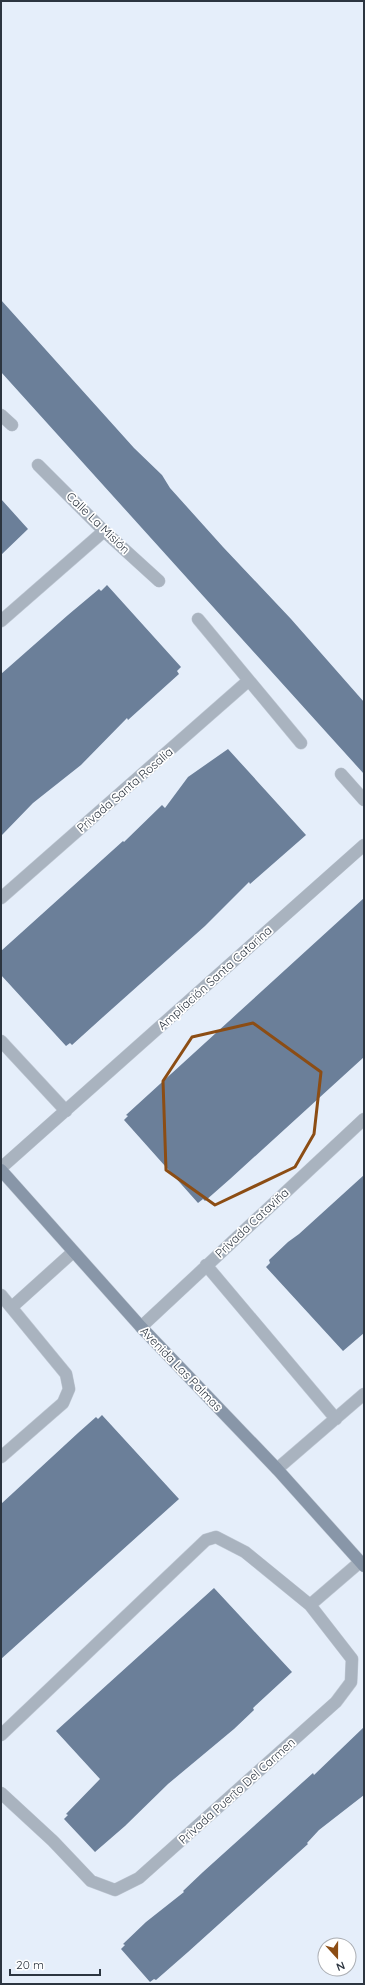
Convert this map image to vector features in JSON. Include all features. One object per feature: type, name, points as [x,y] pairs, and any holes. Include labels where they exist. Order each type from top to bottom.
[{"type":"main road","name":"Avenida Las Palmas","points":[[1,1169],[140,1326],[277,1469],[362,1564]]},
{"type":"street","points":[[1,415],[12,426]]},
{"type":"street","name":"Calle La Misión","points":[[38,464],[104,531],[159,581]]},
{"type":"street","points":[[1,621],[104,531]]},
{"type":"street","points":[[198,619],[301,743]]},
{"type":"street","name":"Privada Santa Rosalía","points":[[1,898],[248,681]]},
{"type":"street","points":[[341,774],[364,800]]},
{"type":"street","name":"Ampliación Santa Catarina","points":[[1,1169],[364,845]]},
{"type":"street","points":[[1,1042],[66,1111]]},
{"type":"street","name":"Privada Cataviña","points":[[140,1326],[364,1119]]},
{"type":"street","points":[[12,1307],[74,1252]]},
{"type":"street","points":[[206,1265],[336,1420]]},
{"type":"street","points":[[1,1295],[66,1374],[70,1389],[63,1403],[1,1457]]},
{"type":"street","points":[[277,1469],[336,1420],[364,1394]]},
{"type":"street","points":[[1,1735],[206,1540],[216,1537],[245,1552],[310,1605],[362,1564]]},
{"type":"street","name":"Privada Puerto Del Carmen","points":[[1,1793],[53,1841],[91,1881],[114,1890],[139,1878],[336,1702],[351,1682],[352,1659],[310,1605]]},
{"type":"highlighted area","points":[[253,1023],[321,1072],[314,1134],[295,1167],[215,1205],[166,1170],[163,1081],[192,1037]]},
{"type":"building","points":[[1,300],[134,448],[162,475],[170,488],[291,619],[364,702],[364,774],[1,372]]},
{"type":"building","points":[[1,499],[28,529],[1,555]]},
{"type":"building","points":[[107,585],[181,667],[177,671],[179,674],[128,720],[127,718],[81,765],[33,803],[1,836],[1,674],[68,615],[99,589],[101,591]]},
{"type":"building","points":[[228,749],[306,835],[250,884],[249,882],[205,926],[72,1045],[70,1043],[66,1046],[1,975],[1,951],[123,841],[124,842],[162,805],[165,808],[188,777]]},
{"type":"building","points":[[364,898],[364,1057],[205,1201],[203,1199],[198,1203],[124,1120],[128,1116],[126,1115]]},
{"type":"building","points":[[364,1175],[364,1333],[343,1351],[266,1267],[270,1263],[269,1260],[288,1242],[299,1234]]},
{"type":"building","points":[[102,1415],[179,1499],[1,1659],[1,1504],[96,1417],[98,1419]]},
{"type":"building","points":[[214,1588],[292,1672],[253,1708],[254,1710],[234,1729],[168,1784],[125,1826],[95,1852],[64,1819],[68,1815],[66,1814],[100,1779],[56,1731]]},
{"type":"building","points":[[364,1727],[364,1795],[319,1830],[307,1843],[308,1844],[188,1952],[156,1980],[154,1979],[150,1982],[121,1949],[125,1945],[123,1944],[146,1922],[184,1892],[183,1891],[203,1872],[313,1773],[314,1775]]}]
